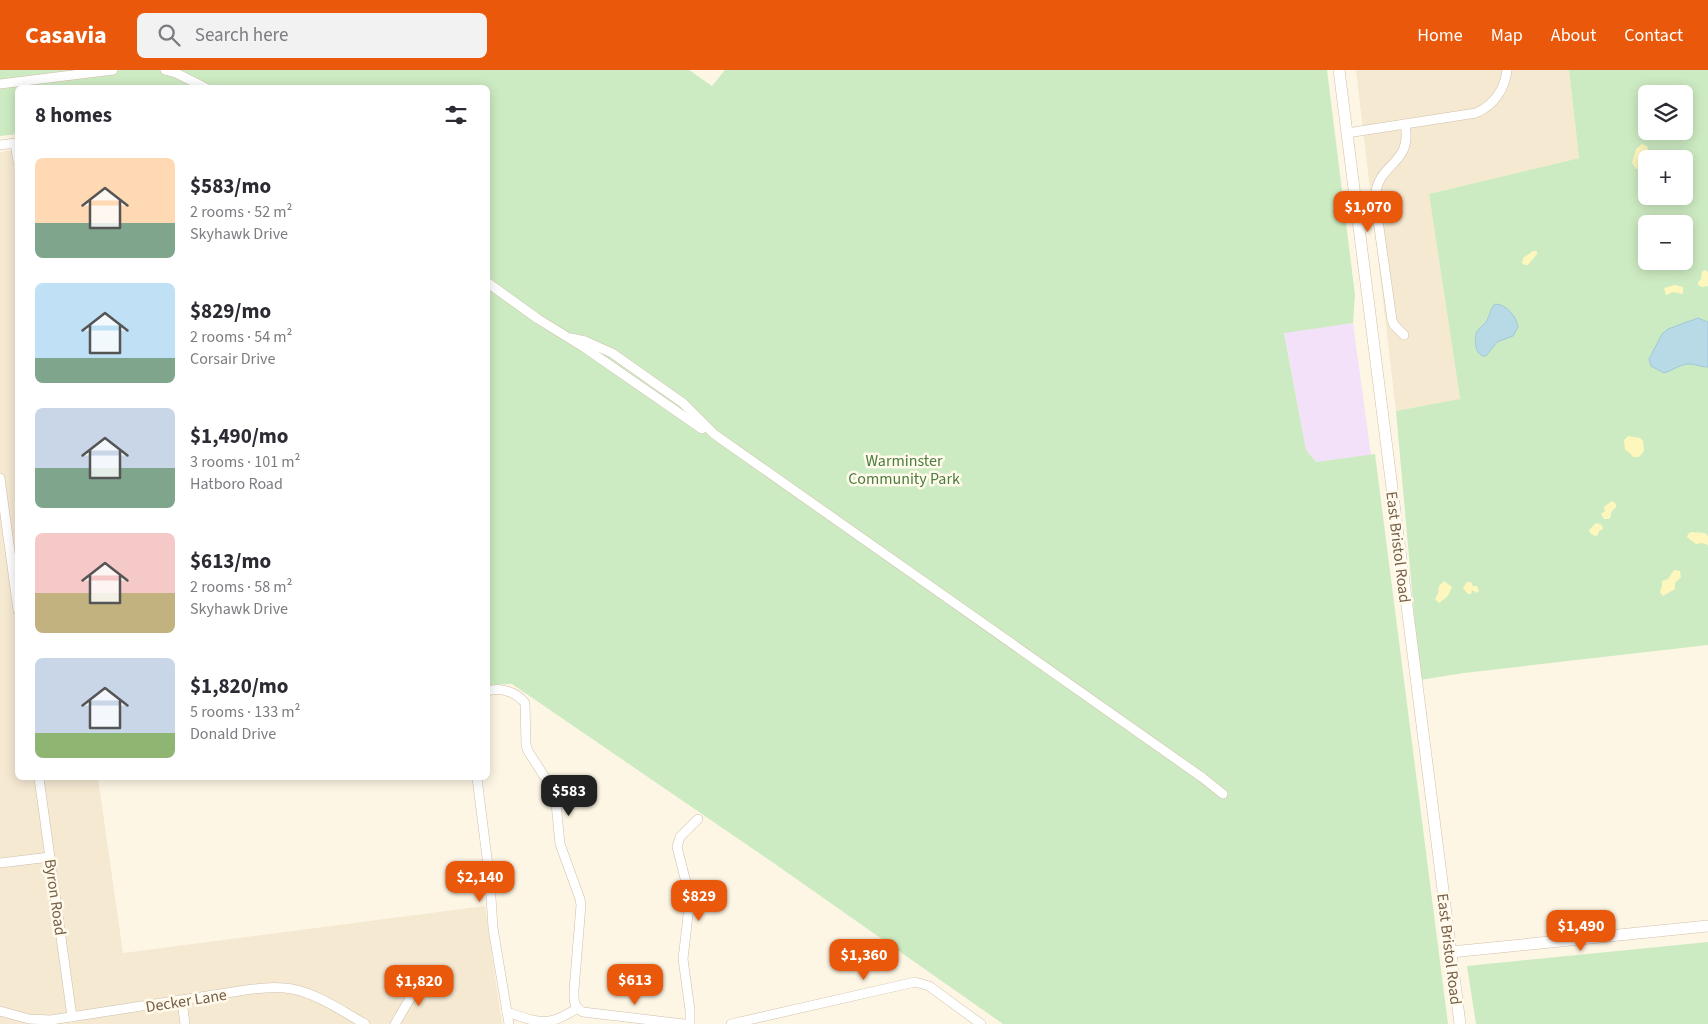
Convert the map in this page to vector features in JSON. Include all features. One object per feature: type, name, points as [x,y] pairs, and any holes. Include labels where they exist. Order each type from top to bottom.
[{"type":"main road","name":"East Bristol Road","points":[[1338,70],[1460,1024]]},
{"type":"main road","points":[[1451,952],[1708,926]]},
{"type":"street","points":[[0,84],[113,70]]},
{"type":"street","points":[[165,70],[176,73],[200,85]]},
{"type":"street","points":[[1346,133],[1470,115],[1490,104],[1502,90],[1507,70]]},
{"type":"street","points":[[1404,335],[1394,325],[1392,320],[1375,199],[1380,179],[1404,151],[1407,136],[1405,124]]},
{"type":"street","points":[[0,145],[15,143]]},
{"type":"street","points":[[490,284],[538,319],[571,338],[585,341],[612,353],[683,403],[714,434],[1203,778],[1223,794]]},
{"type":"street","points":[[0,478],[4,537],[15,594]]},
{"type":"street","points":[[490,691],[502,690],[522,699],[525,704],[526,745],[528,751],[554,793],[560,844],[581,905],[574,990],[576,1007],[583,1012],[684,1024]]},
{"type":"street","name":"Byron Road","points":[[39,780],[72,1017]]},
{"type":"street","points":[[477,780],[490,882],[493,928],[509,1024]]},
{"type":"street","points":[[690,1024],[683,959],[690,898],[677,848],[680,838],[698,819]]},
{"type":"street","points":[[0,862],[50,857]]},
{"type":"street","points":[[395,1024],[422,978]]},
{"type":"street","points":[[731,1024],[915,982],[929,986],[982,1024]]},
{"type":"street","name":"Decker Lane","points":[[0,1011],[39,1021],[266,988],[291,989],[314,996],[365,1024]]},
{"type":"street","points":[[182,1001],[185,1024]]},
{"type":"street","points":[[507,1012],[548,1022],[564,1016],[576,1007]]},
{"type":"shaded area","points":[[1356,70],[1569,70],[1579,158],[1429,194],[1460,400],[1396,411]]},
{"type":"shaded area","points":[[12,150],[15,170],[15,780],[98,780],[123,953],[485,906],[502,1024],[0,1024],[0,152]]},
{"type":"shaded area","points":[[1353,323],[1371,455],[1316,462],[1306,450],[1284,332]]},
{"type":"green space","name":"Warminster Community Park","points":[[0,70],[689,70],[712,86],[725,70],[1327,70],[1355,295],[1353,323],[1284,333],[1306,450],[1316,462],[1375,454],[1448,1024],[1003,1024],[775,864],[512,684],[490,685],[490,85],[15,85],[15,134],[0,136]]},
{"type":"green space","points":[[1569,70],[1708,70],[1708,645],[1464,673],[1420,680],[1396,411],[1460,399],[1429,194],[1579,158]]},
{"type":"green space","points":[[1708,942],[1708,1024],[1476,1024],[1467,966]]},
{"type":"sand","points":[[1642,144],[1647,146],[1648,150],[1638,150],[1638,169],[1636,169],[1632,163],[1636,149]]},
{"type":"sand","points":[[1533,251],[1537,251],[1537,254],[1528,265],[1522,263],[1523,258]]},
{"type":"sand","points":[[1705,270],[1708,272],[1708,286],[1702,287],[1698,285],[1698,282],[1701,279],[1702,272]]},
{"type":"sand","points":[[1675,285],[1683,287],[1683,294],[1673,292],[1666,295],[1664,288]]},
{"type":"sand","points":[[1628,436],[1640,438],[1643,441],[1644,451],[1639,457],[1633,457],[1625,450],[1624,440]]},
{"type":"sand","points":[[1612,501],[1616,504],[1616,507],[1611,512],[1609,519],[1604,519],[1601,514],[1605,511],[1604,507]]},
{"type":"sand","points":[[1596,523],[1602,525],[1603,529],[1595,536],[1589,530]]},
{"type":"sand","points":[[1691,532],[1705,533],[1708,536],[1708,545],[1696,544],[1687,537]]},
{"type":"sand","points":[[1674,570],[1680,571],[1681,577],[1675,583],[1675,589],[1663,596],[1660,592],[1662,581],[1668,579]]},
{"type":"sand","points":[[1444,581],[1452,587],[1448,596],[1439,603],[1435,599],[1439,586]]},
{"type":"sand","points":[[1467,582],[1477,586],[1479,591],[1477,593],[1472,590],[1471,594],[1468,594],[1463,588]]},
{"type":"water","points":[[1495,304],[1503,306],[1510,312],[1516,319],[1518,327],[1513,336],[1497,342],[1486,356],[1483,356],[1476,349],[1476,334],[1486,322]]},
{"type":"water","points":[[1698,318],[1708,322],[1708,367],[1686,364],[1664,373],[1651,366],[1649,359],[1662,334],[1668,329]]}]
